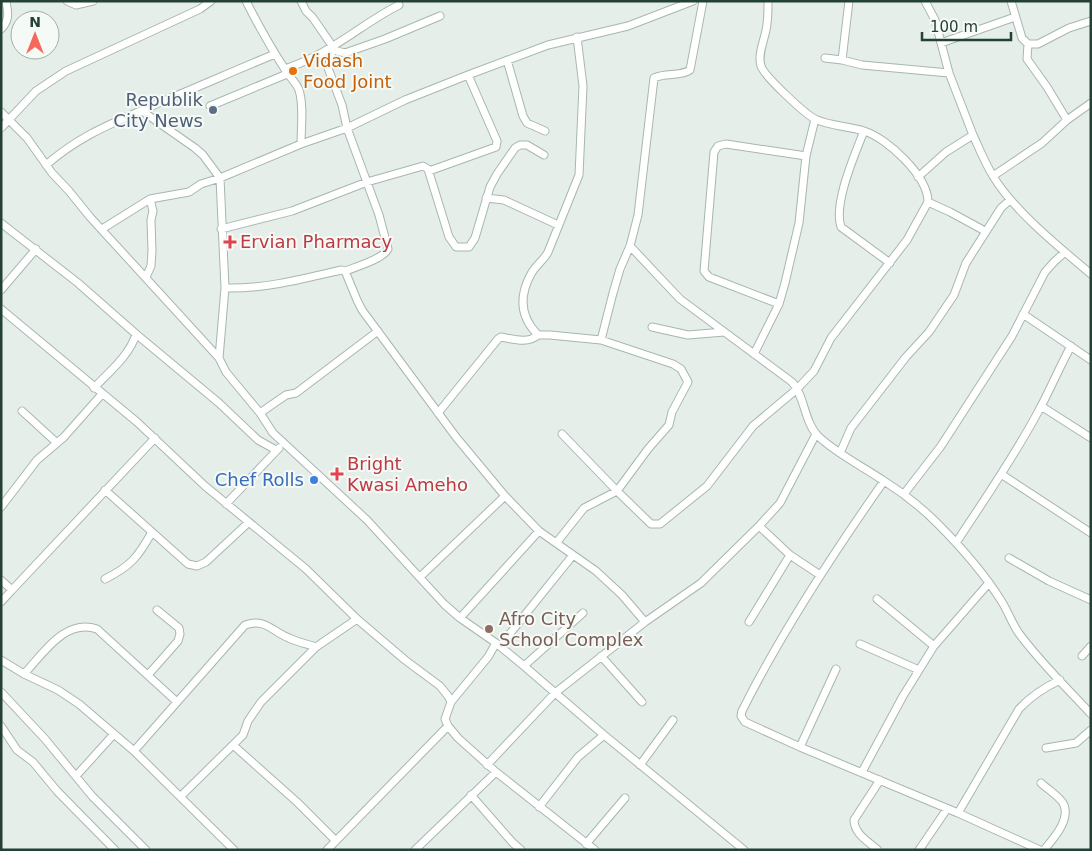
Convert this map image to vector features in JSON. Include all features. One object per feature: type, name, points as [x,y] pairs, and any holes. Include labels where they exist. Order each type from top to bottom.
[{"type":"street","points":[[1,29],[7,22],[6,1]]},
{"type":"street","points":[[67,1],[76,5],[93,1]]},
{"type":"street","points":[[1,128],[36,91],[66,71],[200,9],[211,1]]},
{"type":"street","points":[[246,1],[275,54],[286,72],[295,82],[299,91],[301,102],[301,144]]},
{"type":"street","points":[[301,1],[306,11],[333,47],[337,51],[345,53],[440,16]]},
{"type":"street","points":[[102,229],[150,199],[189,192],[201,184],[301,144],[347,128],[405,100],[468,75],[548,45],[628,26],[693,1]]},
{"type":"street","points":[[601,340],[618,277],[630,246],[638,215],[654,78],[660,75],[685,74],[690,70],[703,1]]},
{"type":"street","points":[[562,434],[617,492],[651,524],[660,524],[708,486],[753,426],[798,389],[814,371],[831,338],[907,240],[928,202],[925,188],[900,155],[872,134],[815,119],[791,99],[766,74],[761,66],[760,57],[768,24],[768,1]]},
{"type":"street","points":[[842,60],[849,1]]},
{"type":"street","points":[[925,1],[936,20],[949,73],[973,135],[993,176],[1010,200],[1091,274]]},
{"type":"street","points":[[1011,1],[1022,38],[1028,44],[1038,44],[1070,28],[1091,21]]},
{"type":"street","points":[[210,106],[286,72],[333,47],[373,18],[398,6]]},
{"type":"street","points":[[941,43],[1016,16]]},
{"type":"street","points":[[538,335],[529,326],[522,308],[523,298],[532,272],[544,260],[548,252],[579,175],[582,86],[577,37]]},
{"type":"street","points":[[1028,44],[1026,59],[1047,87],[1067,120]]},
{"type":"street","points":[[225,288],[251,288],[289,282],[341,270],[345,271],[380,257],[388,249],[379,215],[347,128],[342,105],[328,68],[333,47]]},
{"type":"street","points":[[46,165],[64,149],[115,121],[275,54]]},
{"type":"street","points":[[825,58],[862,65],[949,73]]},
{"type":"street","points":[[507,60],[523,116],[527,123],[545,131]]},
{"type":"street","points":[[429,171],[496,147],[497,141],[468,75]]},
{"type":"street","points":[[993,176],[1042,144],[1067,120],[1091,103]]},
{"type":"street","points":[[142,111],[195,148],[220,178],[225,288],[219,358]]},
{"type":"street","points":[[1,112],[27,138],[52,173],[219,358],[226,372],[273,433],[367,520],[444,604],[524,666],[604,735],[744,850]]},
{"type":"street","points":[[754,354],[779,304],[799,223],[806,156],[815,119]]},
{"type":"street","points":[[864,131],[840,201],[838,220],[841,227],[890,263]]},
{"type":"street","points":[[918,177],[946,152],[973,135]]},
{"type":"street","points":[[779,304],[709,277],[704,271],[714,152],[718,146],[726,144],[806,156]]},
{"type":"street","points":[[221,229],[292,211],[367,182],[423,166],[429,171],[449,237],[456,247],[470,247],[475,238],[486,198],[496,174],[515,148],[520,145],[527,145],[544,155]]},
{"type":"street","points":[[486,198],[504,200],[558,225]]},
{"type":"street","points":[[146,277],[151,266],[152,252],[151,220],[153,211],[150,199]]},
{"type":"street","points":[[840,453],[852,428],[906,357],[929,332],[954,295],[966,263],[1001,208],[1010,200]]},
{"type":"street","points":[[928,202],[985,231]]},
{"type":"street","points":[[1,223],[78,283],[219,403],[258,440],[276,450]]},
{"type":"street","points":[[630,246],[680,299],[792,382],[798,389],[805,413],[816,434],[840,453],[904,494],[936,522],[974,562],[1002,601],[1017,630],[1091,714]]},
{"type":"street","points":[[1,290],[36,249]]},
{"type":"street","points":[[904,494],[941,446],[1012,336],[1045,272],[1065,252]]},
{"type":"street","points":[[345,271],[356,300],[378,331],[438,414],[505,496],[539,532],[596,571],[622,595],[645,622]]},
{"type":"street","points":[[1,309],[155,438],[248,523],[306,569],[357,619],[405,660],[440,686],[451,702]]},
{"type":"street","points":[[1022,314],[1091,360]]},
{"type":"street","points":[[652,327],[688,335],[724,332]]},
{"type":"street","points":[[260,414],[286,395],[296,393],[378,331]]},
{"type":"street","points":[[94,388],[126,353],[136,334]]},
{"type":"street","points":[[438,414],[501,337],[524,340],[534,339],[538,335],[550,335],[601,340],[673,364],[681,369],[688,382],[672,412],[669,425],[617,492],[584,508],[556,542]]},
{"type":"street","points":[[956,543],[1001,474],[1041,406],[1071,346]]},
{"type":"street","points":[[1,507],[36,460],[57,443],[102,394]]},
{"type":"street","points":[[1041,406],[1091,438]]},
{"type":"street","points":[[22,411],[57,443]]},
{"type":"street","points":[[487,765],[555,693],[645,622],[701,583],[759,526],[780,503],[816,434]]},
{"type":"street","points":[[1,602],[155,438]]},
{"type":"street","points":[[226,504],[283,443]]},
{"type":"street","points":[[1001,474],[1091,533]]},
{"type":"street","points":[[884,480],[837,548],[764,666],[741,716],[745,722],[800,747],[958,813],[1040,850]]},
{"type":"street","points":[[105,490],[188,564],[197,566],[206,562],[248,523]]},
{"type":"street","points":[[420,577],[505,496]]},
{"type":"street","points":[[759,526],[790,554],[820,575]]},
{"type":"street","points":[[105,579],[123,570],[132,562],[144,547],[152,532]]},
{"type":"street","points":[[460,618],[539,532]]},
{"type":"street","points":[[749,622],[790,554]]},
{"type":"street","points":[[573,555],[451,702],[445,718],[448,726],[458,738],[487,765],[595,850]]},
{"type":"street","points":[[1009,558],[1049,581],[1091,600]]},
{"type":"street","points":[[1,580],[12,590]]},
{"type":"street","points":[[862,772],[902,696],[934,646],[988,584]]},
{"type":"street","points":[[876,599],[934,646]]},
{"type":"street","points":[[148,676],[178,641],[180,634],[179,628],[157,610]]},
{"type":"street","points":[[524,666],[583,613]]},
{"type":"street","points":[[182,796],[243,735],[248,721],[261,702],[316,647],[357,619]]},
{"type":"street","points":[[134,751],[245,625],[255,622],[264,624],[289,638],[316,647]]},
{"type":"street","points":[[24,674],[62,634],[75,627],[87,626],[97,629],[177,702]]},
{"type":"street","points":[[860,644],[919,670]]},
{"type":"street","points":[[1082,656],[1091,646]]},
{"type":"street","points":[[601,656],[642,702]]},
{"type":"street","points":[[1,660],[24,674],[58,690],[79,704],[134,751],[182,796],[234,850]]},
{"type":"street","points":[[800,747],[836,669]]},
{"type":"street","points":[[958,813],[1018,710],[1031,696],[1060,680]]},
{"type":"street","points":[[1,692],[10,700],[92,796],[146,850]]},
{"type":"street","points":[[1,701],[10,700]]},
{"type":"street","points":[[640,765],[673,720]]},
{"type":"street","points":[[1,726],[18,750],[33,762],[57,791],[115,850]]},
{"type":"street","points":[[328,850],[448,726]]},
{"type":"street","points":[[1046,748],[1076,742],[1091,730]]},
{"type":"street","points":[[76,776],[114,734]]},
{"type":"street","points":[[540,807],[578,757],[604,735]]},
{"type":"street","points":[[234,744],[336,841]]},
{"type":"street","points":[[415,850],[496,772]]},
{"type":"street","points":[[878,850],[855,829],[854,820],[880,780]]},
{"type":"street","points":[[1041,783],[1063,804],[1065,813],[1058,834],[1044,850]]},
{"type":"street","points":[[471,795],[512,843],[521,850]]},
{"type":"street","points":[[586,844],[625,798]]},
{"type":"street","points":[[919,850],[947,809]]},
{"type":"street","points":[[507,850],[512,843]]},
{"type":"place","name":"Vidash Food Joint","points":[[293,71]]},
{"type":"place","name":"Republik City News","points":[[213,110]]},
{"type":"place","name":"Ervian Pharmacy","points":[[230,242]]},
{"type":"place","name":"Bright Kwasi Ameho","points":[[337,474]]},
{"type":"place","name":"Chef Rolls","points":[[314,480]]},
{"type":"place","name":"Afro City School Complex","points":[[489,629]]}]
